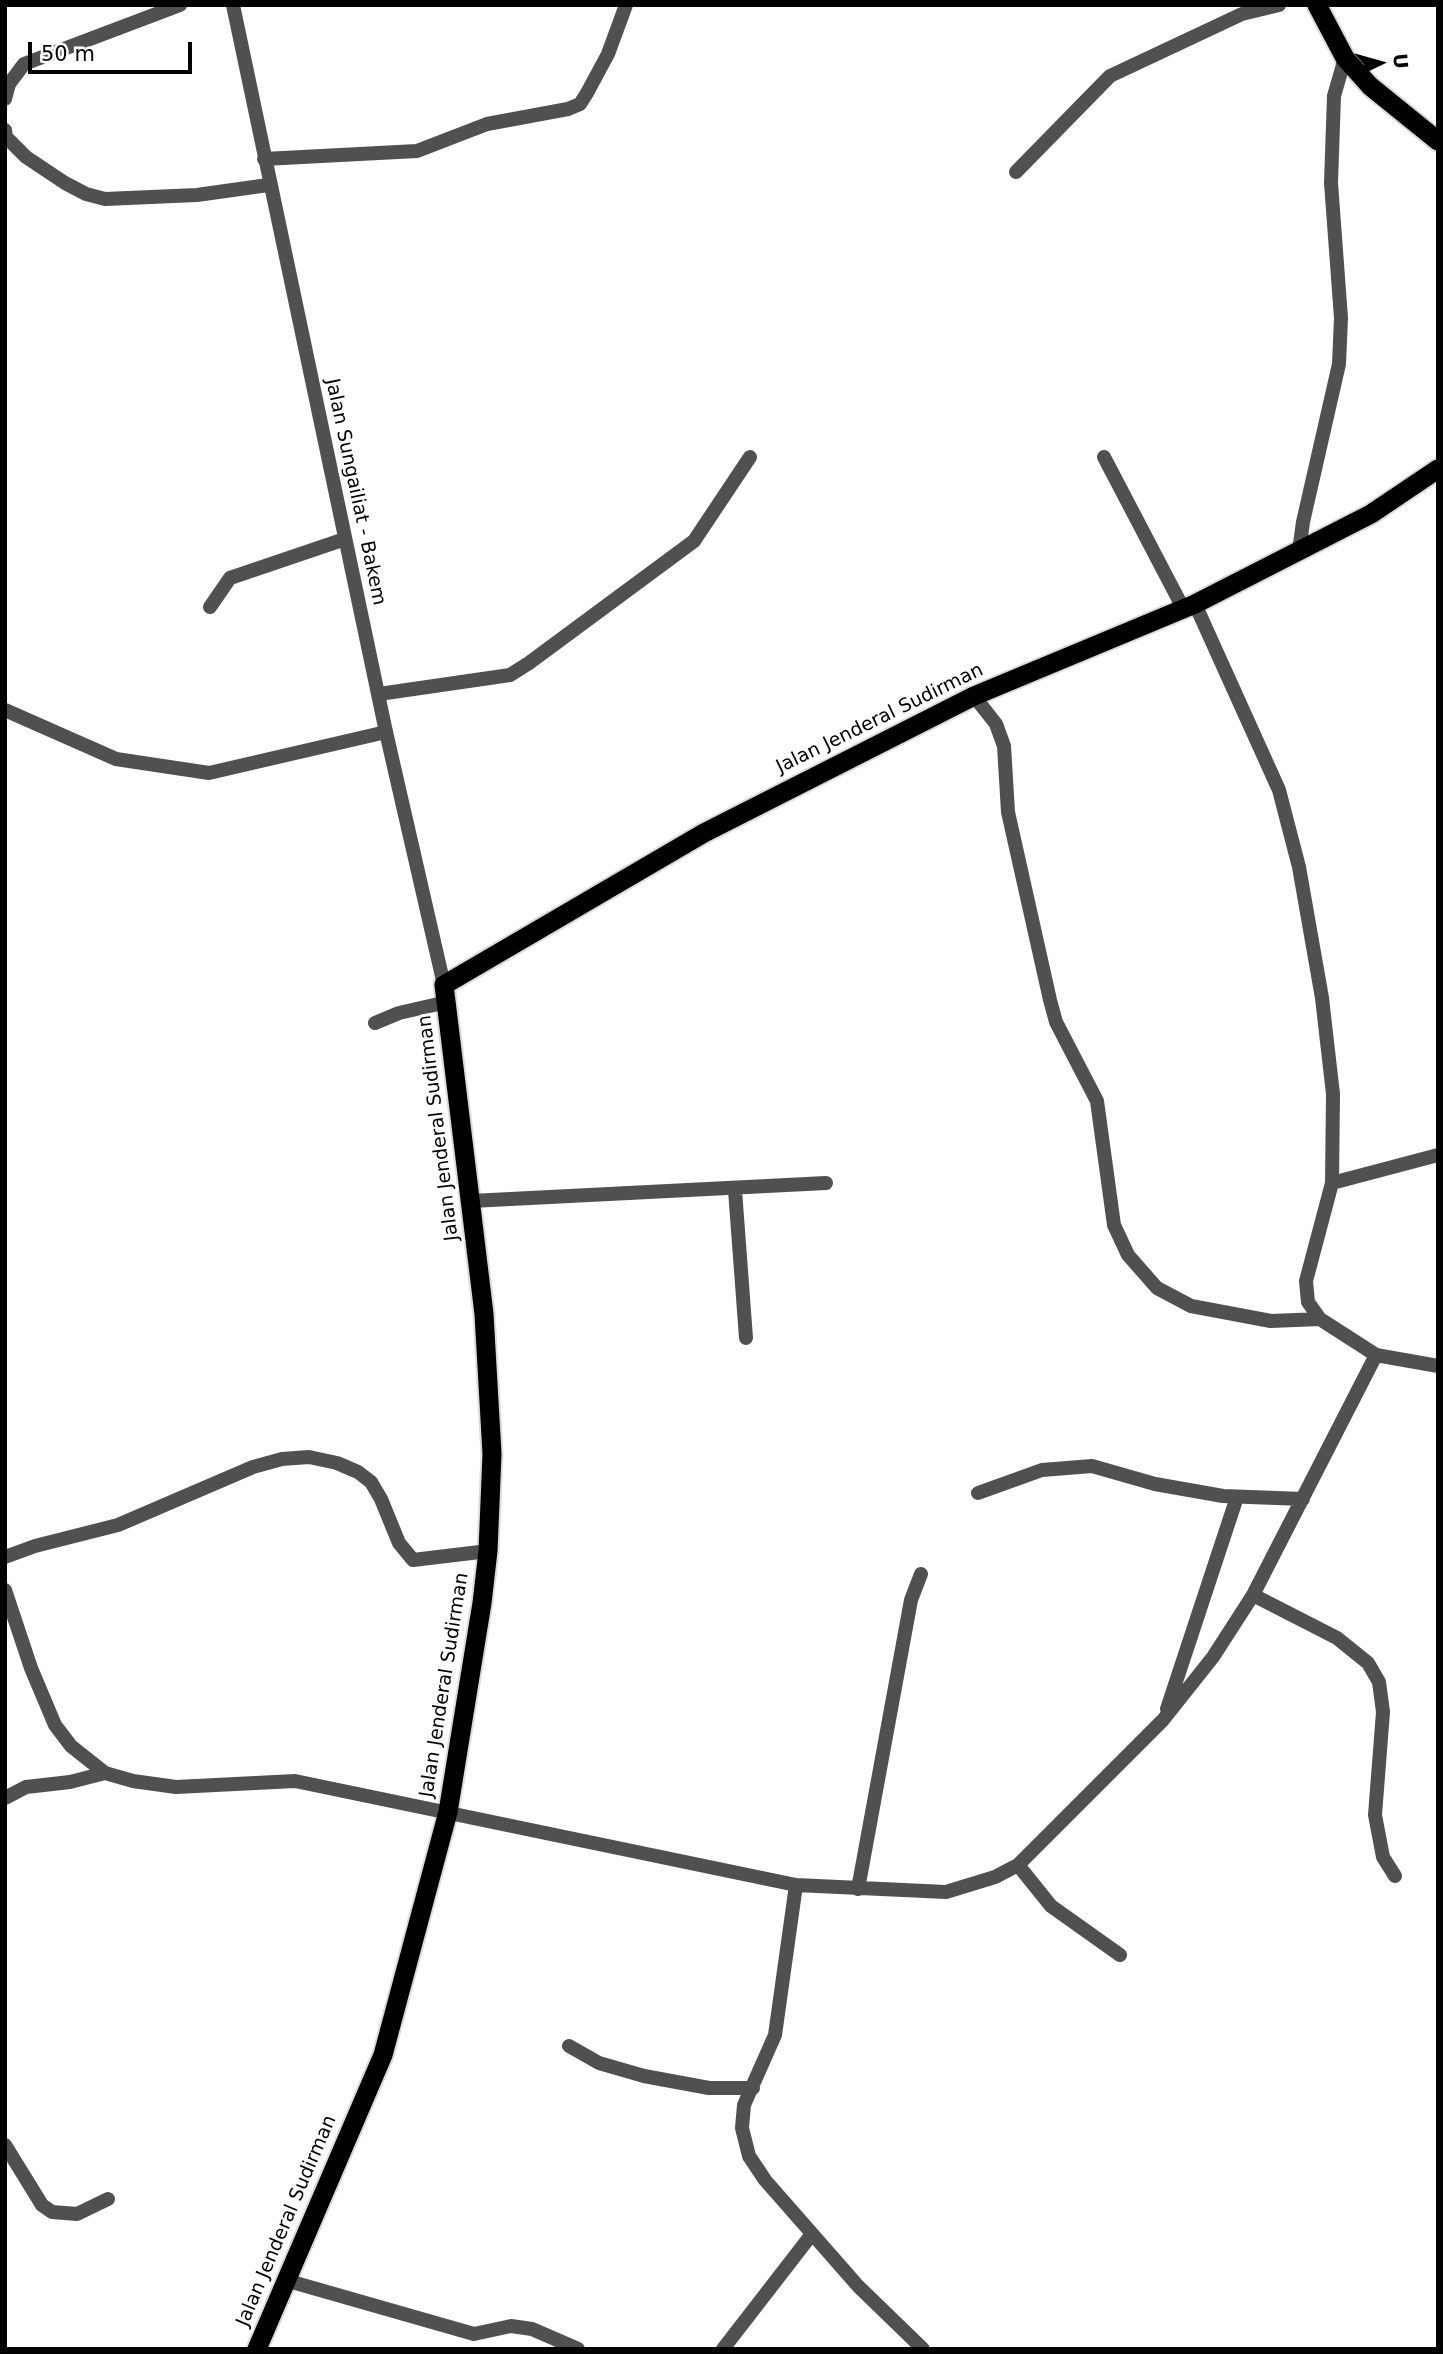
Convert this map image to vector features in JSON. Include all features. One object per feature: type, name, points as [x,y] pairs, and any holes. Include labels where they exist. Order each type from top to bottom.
[{"type":"highway","points":[[1317,5],[1345,58],[1370,86],[1438,141]]},
{"type":"highway","name":"Jalan Jenderal Sudirman","points":[[257,2349],[383,2055],[448,1812],[488,1550],[492,1454],[484,1314],[446,993],[704,833],[974,696],[1189,606],[1371,514],[1438,469]]},
{"type":"street","points":[[5,99],[9,84],[24,64],[180,5]]},
{"type":"street","name":"Jalan Sungailiat - Bakem","points":[[233,5],[268,185],[293,287],[386,732],[446,993]]},
{"type":"street","points":[[264,159],[417,151],[487,124],[568,109],[580,104],[608,54],[626,5]]},
{"type":"street","points":[[1016,172],[1111,76],[1242,14],[1279,5]]},
{"type":"street","points":[[1299,551],[1303,522],[1339,364],[1341,318],[1331,183],[1334,96],[1345,58]]},
{"type":"street","points":[[5,130],[6,137],[26,157],[65,183],[86,194],[105,199],[197,195],[268,185]]},
{"type":"street","points":[[379,694],[510,675],[529,663],[694,541],[750,457]]},
{"type":"street","points":[[1104,457],[1189,606],[1279,790],[1299,867],[1322,998],[1333,1094],[1332,1183],[1306,1281],[1308,1301],[1320,1318],[1376,1355],[1438,1366]]},
{"type":"street","points":[[210,607],[230,578],[345,539]]},
{"type":"street","points":[[974,696],[996,724],[1004,746],[1008,812],[1050,1000],[1056,1022],[1097,1101],[1114,1226],[1128,1255],[1157,1288],[1191,1306],[1271,1321],[1320,1318]]},
{"type":"street","points":[[5,710],[117,759],[209,773],[386,732]]},
{"type":"street","points":[[375,1023],[446,993]]},
{"type":"street","points":[[1332,1183],[1438,1155]]},
{"type":"street","points":[[471,1201],[735,1190],[827,1183]]},
{"type":"street","points":[[735,1190],[746,1338]]},
{"type":"street","points":[[5,1590],[31,1668],[55,1724],[71,1745],[105,1773],[133,1781],[176,1787],[295,1782],[796,1885],[946,1892],[995,1877],[1018,1865],[1163,1720],[1213,1657],[1253,1595],[1376,1355]]},
{"type":"street","points":[[5,1557],[36,1546],[118,1525],[253,1467],[282,1459],[309,1457],[337,1463],[358,1472],[370,1482],[381,1499],[399,1543],[413,1560],[488,1550]]},
{"type":"street","points":[[978,1493],[1042,1470],[1092,1466],[1155,1485],[1237,1497],[1303,1499]]},
{"type":"street","points":[[1163,1720],[1237,1497]]},
{"type":"street","points":[[858,1889],[911,1600],[920,1574]]},
{"type":"street","points":[[1253,1595],[1337,1638],[1368,1663],[1379,1682],[1383,1712],[1375,1815],[1383,1857],[1395,1876]]},
{"type":"street","points":[[5,1798],[26,1787],[70,1782],[105,1773]]},
{"type":"street","points":[[1018,1865],[1051,1906],[1120,1955]]},
{"type":"street","points":[[796,1885],[775,2035],[744,2105],[743,2128],[748,2155],[765,2180],[858,2286],[923,2349]]},
{"type":"street","points":[[569,2046],[599,2063],[644,2076],[709,2088],[753,2088]]},
{"type":"street","points":[[5,2145],[41,2204],[52,2212],[77,2214],[108,2199]]},
{"type":"street","points":[[723,2349],[812,2234]]},
{"type":"street","points":[[285,2280],[474,2334],[510,2326],[578,2349]]}]
